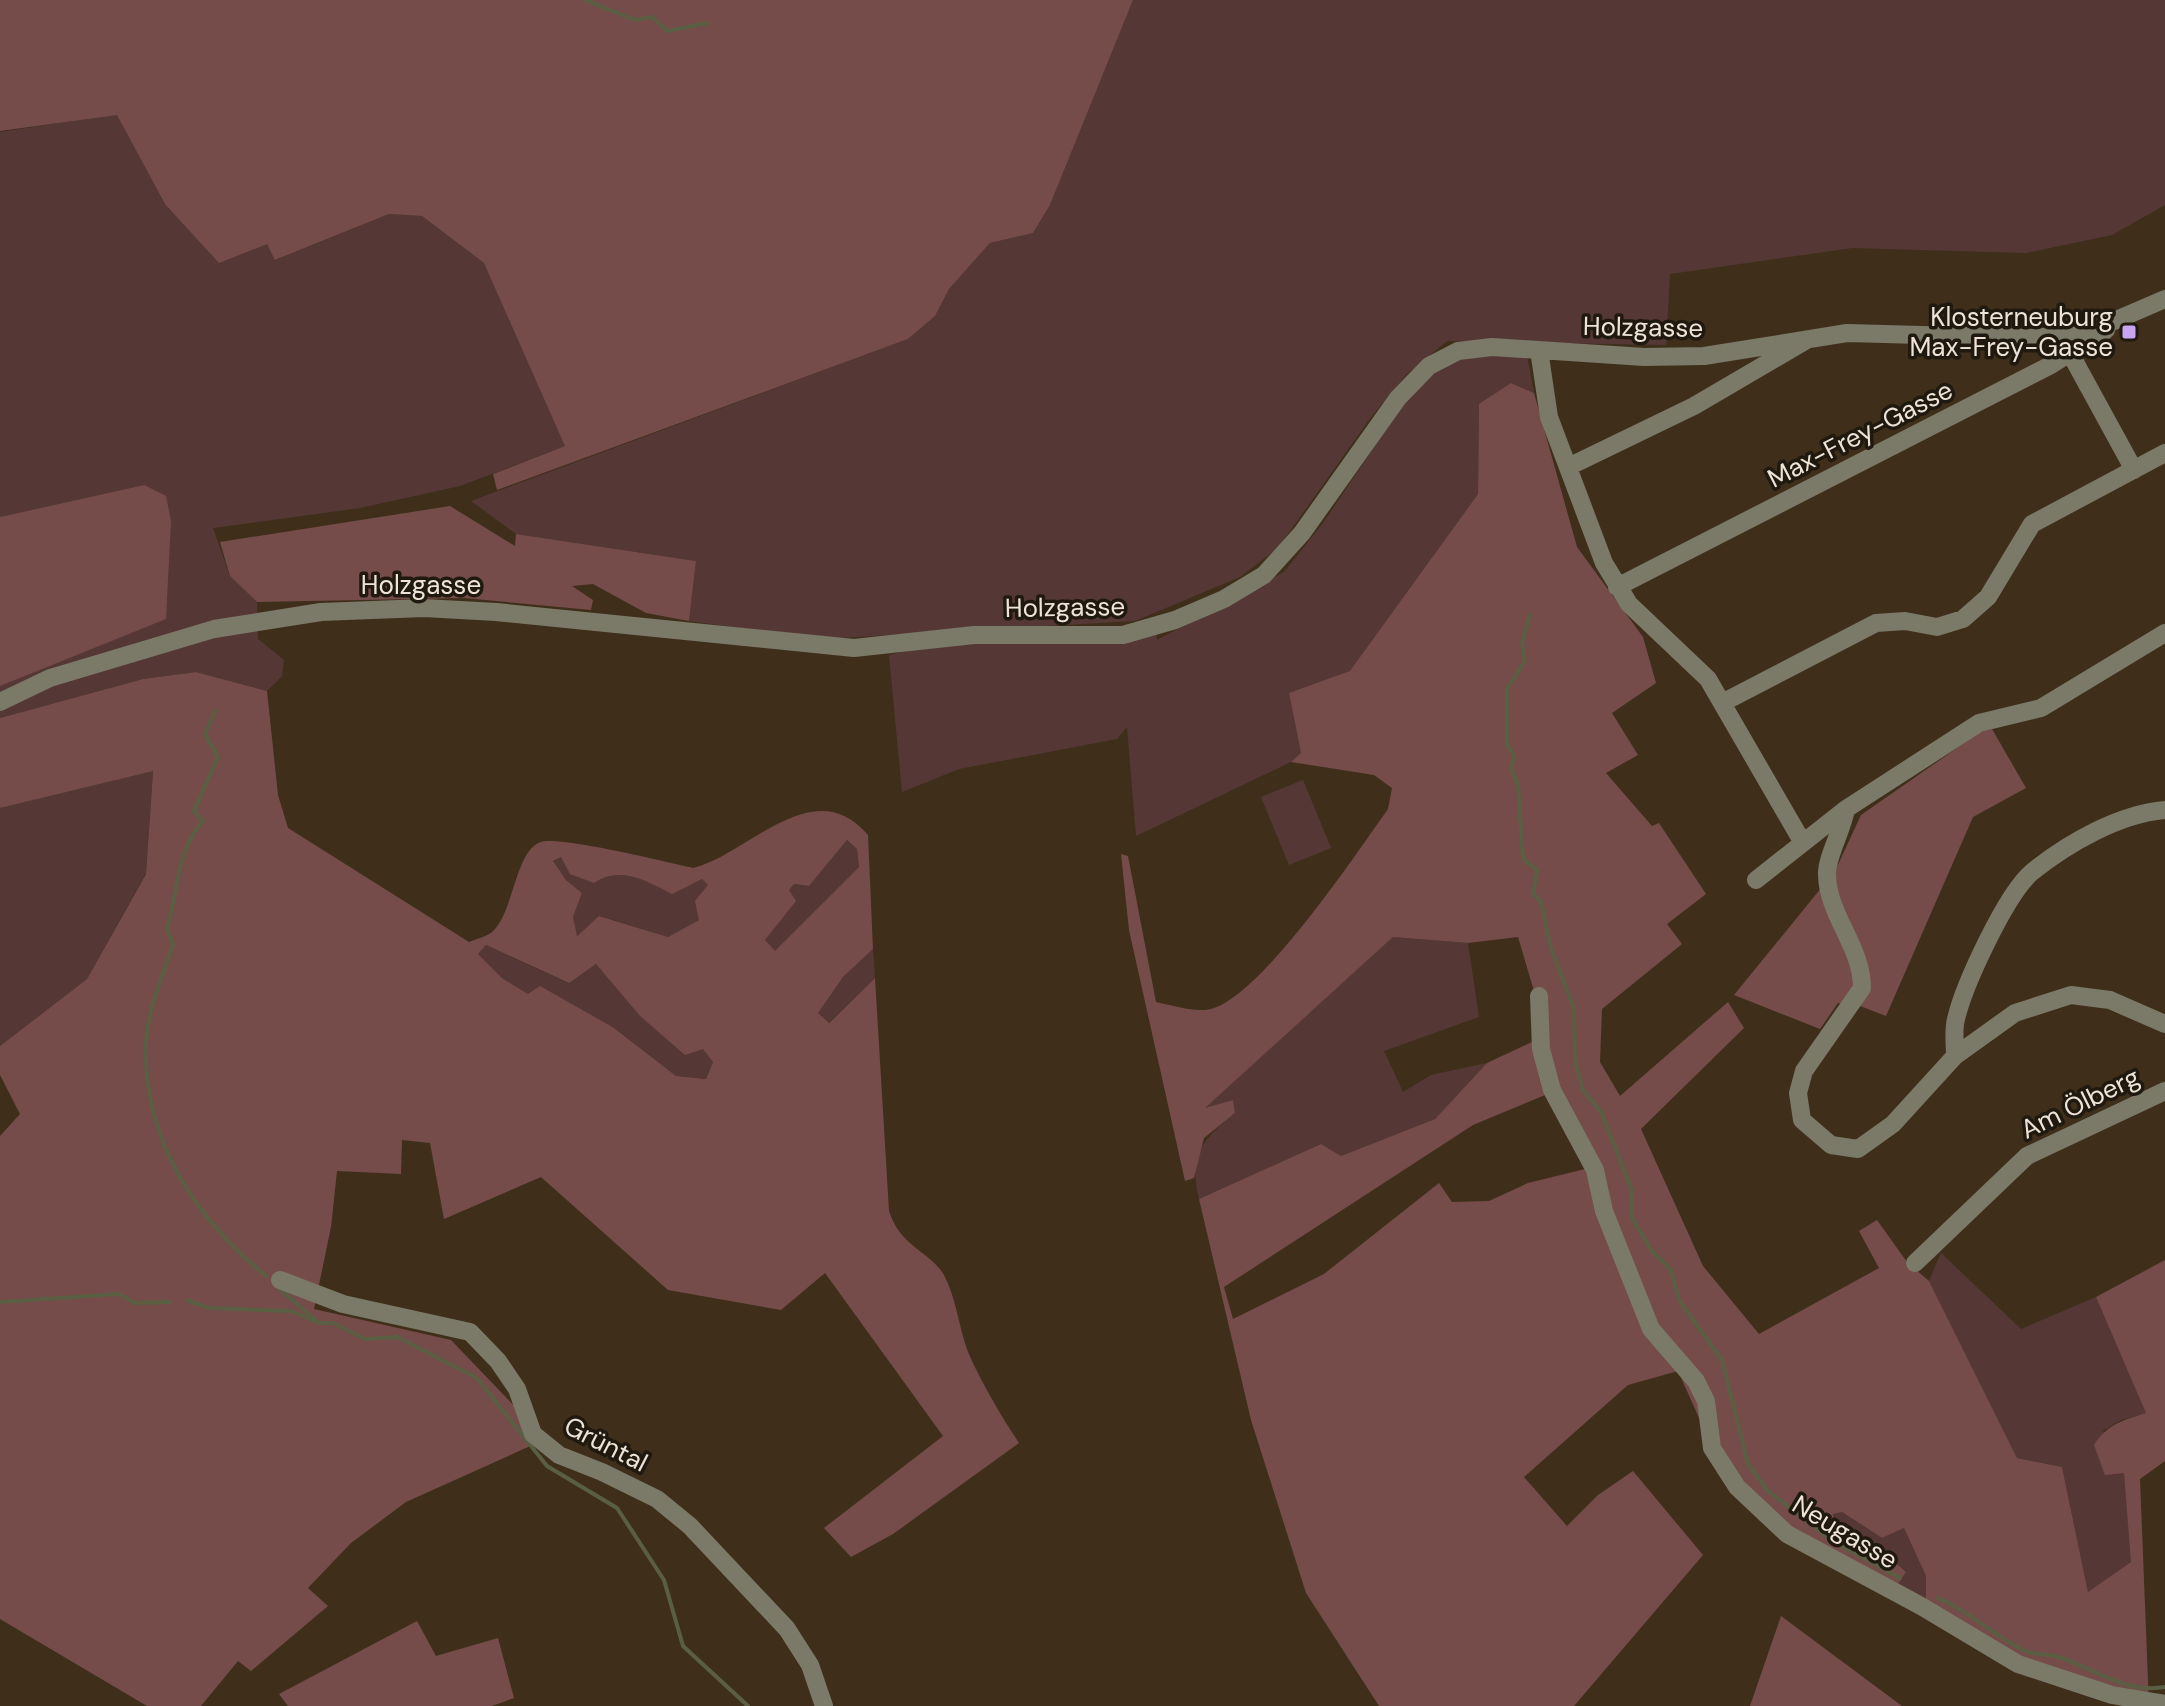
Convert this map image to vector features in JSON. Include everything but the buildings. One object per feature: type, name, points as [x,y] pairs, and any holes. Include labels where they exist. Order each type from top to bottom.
[{"type":"street","name":"Holzgasse","points":[[0,702],[50,678],[214,629],[321,612],[424,608],[496,612],[854,648],[945,636],[1082,638],[1146,630],[1224,599],[1264,575],[1302,533],[1398,398],[1429,366],[1474,348],[1644,357],[1723,354],[1847,333],[2038,338],[2122,319],[2165,299]]},
{"type":"street","name":"Max-Frey-Gasse","points":[[1617,587],[2051,365],[2122,319]]},
{"type":"street","points":[[1568,467],[1735,382],[1811,337]]},
{"type":"street","points":[[2038,338],[2051,365]]},
{"type":"street","points":[[1539,350],[1544,401],[1585,518],[1617,587],[1640,617],[1695,664],[1722,703],[1803,843]]},
{"type":"street","points":[[2070,353],[2134,470]]},
{"type":"street","points":[[1723,354],[1735,382]]},
{"type":"street","points":[[1722,703],[1876,623],[1905,621],[1937,627],[1963,619],[1988,597],[2032,524],[2165,453]]},
{"type":"street","points":[[1756,880],[1846,809],[1979,723],[2041,708],[2131,650],[2165,633]]},
{"type":"street","points":[[1846,809],[1843,830],[1826,872],[1831,901],[1854,945],[1862,972],[1862,988],[1804,1071],[1798,1093],[1802,1120],[1831,1145],[1858,1149],[1893,1124],[1955,1056],[2015,1013],[2071,995],[2110,1000],[2165,1024]]},
{"type":"street","points":[[1955,1056],[1956,1019],[1997,918],[2031,873],[2111,825],[2143,812],[2165,810]]},
{"type":"street","name":"Neugasse","points":[[1539,996],[1541,1049],[1552,1090],[1595,1170],[1604,1211],[1651,1329],[1696,1381],[1706,1401],[1712,1448],[1737,1487],[1787,1534],[1921,1606],[2018,1664],[2112,1695],[2165,1704]]},
{"type":"street","name":"Am Ölberg","points":[[1915,1263],[2027,1156],[2165,1091]]},
{"type":"street","name":"Grüntal","points":[[280,1280],[343,1304],[470,1332],[498,1361],[517,1389],[533,1434],[559,1455],[657,1499],[690,1526],[756,1610],[787,1629],[810,1665],[824,1706]]},
{"type":"shaded area","points":[[0,0],[1133,0],[1050,205],[1033,233],[990,243],[949,289],[935,316],[908,339],[497,490],[493,474],[565,446],[484,263],[422,216],[389,214],[275,260],[267,244],[219,263],[165,204],[117,115],[0,131]]},
{"type":"shaded area","points":[[1133,0],[2165,0],[2165,205],[2112,235],[2026,253],[1852,248],[1670,274],[1666,345],[1447,341],[1406,375],[1371,417],[1278,548],[1240,577],[1135,621],[822,639],[689,621],[696,561],[516,534],[471,501],[908,339],[935,316],[949,289],[990,243],[1033,233],[1050,205]]},
{"type":"shaded area","points":[[117,114],[165,204],[267,244],[276,260],[389,214],[422,216],[484,263],[550,404],[565,446],[460,486],[360,508],[213,528],[230,576],[257,602],[258,639],[284,660],[282,676],[267,691],[196,672],[143,679],[0,718],[0,686],[60,660],[144,485],[0,517],[0,132]]},
{"type":"shaded area","points":[[1485,353],[1527,355],[1534,393],[1511,383],[1479,405],[1478,494],[1350,672],[1289,693],[1301,753],[1291,762],[1136,836],[1127,727],[1117,739],[959,769],[902,792],[889,655],[929,646],[1156,632],[1157,640],[1284,572],[1323,523],[1402,406],[1433,371],[1459,357]]},
{"type":"shaded area","points":[[1511,383],[1534,393],[1577,547],[1643,637],[1656,683],[1612,713],[1638,755],[1606,773],[1652,826],[1659,823],[1706,894],[1667,924],[1682,944],[1602,1009],[1600,1062],[1620,1096],[1728,1002],[1744,1028],[1641,1129],[1703,1266],[1759,1334],[1879,1268],[1859,1231],[1877,1220],[1907,1262],[1929,1281],[2017,1458],[2062,1467],[2088,1592],[2131,1562],[2124,1473],[2105,1475],[2094,1445],[2110,1427],[2146,1413],[2096,1297],[2165,1260],[2165,1461],[2140,1479],[2149,1706],[2020,1672],[1785,1534],[1726,1478],[1678,1371],[1628,1385],[1524,1477],[1567,1526],[1598,1495],[1633,1471],[1703,1555],[1574,1706],[1379,1706],[1306,1593],[1251,1420],[1199,1199],[1321,1144],[1341,1156],[1435,1119],[1487,1063],[1547,1035],[1518,937],[1468,943],[1393,937],[1205,1108],[1233,1100],[1235,1113],[1204,1138],[1194,1178],[1185,1181],[1129,930],[1121,854],[1128,856],[1156,1002],[1199,1010],[1226,1003],[1277,957],[1304,924],[1388,809],[1392,788],[1374,775],[1291,762],[1301,753],[1289,693],[1350,671],[1478,494],[1479,404]],"holes":[[[1545,1095],[1585,1169],[1528,1183],[1489,1201],[1452,1202],[1439,1183],[1324,1274],[1233,1319],[1224,1287],[1473,1125]],[[1842,1512],[1882,1538],[1904,1528],[1926,1576],[1926,1601],[1898,1584],[1906,1572],[1898,1565],[1844,1532],[1833,1514]]]},
{"type":"shaded area","points":[[144,485],[166,496],[171,521],[166,619],[0,686],[0,517]]},
{"type":"shaded area","points":[[450,506],[515,546],[516,534],[696,561],[689,621],[646,613],[593,584],[572,586],[593,600],[591,610],[464,598],[257,602],[230,576],[220,542]]},
{"type":"shaded area","points":[[196,672],[267,691],[278,795],[288,828],[469,942],[490,934],[499,923],[525,857],[532,847],[541,842],[590,846],[693,868],[803,814],[825,811],[847,817],[868,835],[873,949],[843,977],[818,1013],[829,1023],[875,978],[889,1211],[901,1233],[944,1275],[968,1352],[1019,1443],[893,1534],[851,1557],[824,1528],[943,1436],[825,1273],[781,1310],[668,1290],[541,1177],[444,1219],[430,1143],[402,1140],[401,1174],[337,1171],[331,1227],[314,1309],[451,1340],[546,1439],[406,1502],[351,1543],[308,1588],[328,1606],[251,1671],[238,1661],[201,1706],[147,1706],[0,1619],[0,1136],[20,1114],[0,1075],[0,1046],[87,979],[146,874],[153,771],[0,808],[0,718],[143,679]],"holes":[[[847,840],[857,849],[859,867],[775,951],[765,940],[796,901],[789,890],[794,884],[809,886]],[[561,857],[570,874],[594,883],[614,875],[624,875],[672,894],[702,879],[708,885],[695,901],[699,920],[668,937],[599,916],[577,936],[573,917],[582,893],[566,880],[553,861]],[[486,945],[569,983],[596,964],[639,1015],[685,1055],[703,1049],[713,1062],[706,1079],[676,1076],[614,1028],[540,986],[528,994],[502,978],[478,954]]]},
{"type":"shaded area","points":[[1992,729],[2026,788],[1973,817],[1886,1016],[1860,1006],[1838,1003],[1820,1029],[1734,995],[1835,871],[1861,815],[1980,732]]},
{"type":"shaded area","points":[[153,770],[146,873],[87,979],[0,1046],[0,808]]},
{"type":"shaded area","points":[[1303,780],[1331,848],[1289,865],[1261,797]]},
{"type":"shaded area","points":[[847,840],[857,849],[859,867],[775,952],[765,940],[795,901],[789,890],[794,884],[809,886]]},
{"type":"shaded area","points":[[560,857],[602,877],[629,876],[672,893],[702,879],[708,885],[699,920],[668,937],[600,916],[576,936],[573,917],[582,893],[566,880],[553,862]]},
{"type":"shaded area","points":[[1393,937],[1468,943],[1479,1017],[1384,1051],[1403,1092],[1431,1075],[1487,1063],[1435,1119],[1341,1156],[1321,1144],[1199,1199],[1195,1171],[1201,1149],[1214,1131],[1235,1113],[1233,1100],[1203,1109]]},
{"type":"shaded area","points":[[486,945],[568,983],[596,964],[639,1015],[703,1048],[713,1062],[706,1079],[676,1076],[614,1028],[528,994],[502,978],[478,954]]},
{"type":"shaded area","points":[[873,949],[875,978],[828,1023],[817,1013],[843,977]]},
{"type":"shaded area","points":[[1941,1253],[2021,1329],[2096,1297],[2147,1413],[2121,1420],[2103,1431],[2124,1473],[2132,1562],[2088,1592],[2062,1467],[2017,1458],[1929,1281]]},
{"type":"shaded area","points":[[1842,1512],[1882,1538],[1904,1528],[1926,1576],[1927,1601],[1897,1585],[1906,1572],[1898,1565],[1844,1531],[1833,1513]]},
{"type":"shaded area","points":[[1781,1616],[1902,1706],[1750,1706]]},
{"type":"shaded area","points":[[417,1621],[436,1656],[498,1638],[514,1698],[492,1706],[288,1706],[279,1694]]},
{"type":"waterway","points":[[585,0],[635,20],[652,17],[667,31],[708,23]]},
{"type":"waterway","points":[[1530,615],[1522,642],[1525,661],[1507,689],[1507,744],[1514,756],[1511,768],[1518,785],[1523,859],[1537,870],[1533,894],[1541,902],[1551,949],[1574,1008],[1575,1061],[1583,1090],[1601,1112],[1631,1188],[1632,1218],[1652,1251],[1671,1270],[1679,1300],[1722,1360],[1748,1464],[1768,1491],[1834,1542],[1900,1578]]},
{"type":"waterway","points":[[215,711],[205,734],[218,757],[194,811],[203,821],[188,845],[179,872],[167,929],[173,944],[152,1006],[147,1032],[147,1080],[164,1144],[178,1174],[217,1229],[266,1276]]},
{"type":"waterway","points":[[279,1289],[318,1322]]},
{"type":"waterway","points":[[0,1302],[119,1294],[135,1303],[170,1302]]},
{"type":"waterway","points":[[187,1300],[209,1308],[291,1311],[319,1323],[333,1323],[365,1339],[397,1337],[477,1378],[547,1466],[617,1508],[664,1580],[683,1646],[748,1706]]},
{"type":"waterway","points":[[1938,1598],[2027,1652],[2059,1657],[2124,1684],[2165,1687]]},
{"type":"place","name":"Klosterneuburg Max-Frey-Gasse","points":[[2129,332]]}]
